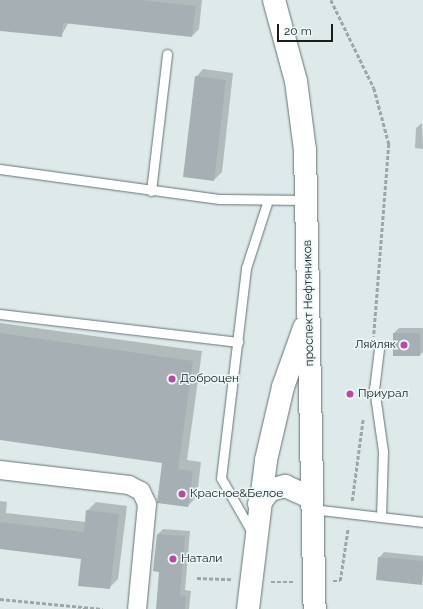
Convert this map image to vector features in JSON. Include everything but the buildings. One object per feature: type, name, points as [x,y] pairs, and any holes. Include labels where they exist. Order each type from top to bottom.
[{"type":"main road","name":"проспект Нефтяников","points":[[274,0],[296,81],[308,200],[308,316],[315,609]]},
{"type":"main road","points":[[248,609],[259,504],[283,387],[308,316]]},
{"type":"main road","points":[[259,504],[270,490],[285,486],[298,488],[312,503]]},
{"type":"street","points":[[0,470],[129,484],[141,491],[147,504],[137,609]]},
{"type":"lane","points":[[151,191],[167,54]]},
{"type":"lane","points":[[0,169],[151,191],[267,203],[308,200]]},
{"type":"lane","points":[[255,537],[221,478],[246,268],[267,203]]},
{"type":"lane","points":[[0,314],[238,342]]},
{"type":"lane","points":[[379,349],[374,388],[383,451],[381,517]]},
{"type":"lane","points":[[312,503],[351,512],[423,522]]},
{"type":"path","points":[[331,0],[374,88],[389,144],[381,283],[373,338]]},
{"type":"path","points":[[197,578],[314,582],[340,581],[351,512],[364,409]]},
{"type":"path","points":[[0,599],[103,609]]},
{"type":"place","name":"Ляйляк","points":[[404,345]]},
{"type":"place","name":"Доброцен","points":[[172,379]]},
{"type":"place","name":"Приурал","points":[[350,394]]},
{"type":"place","name":"Красное&Белое","points":[[182,494]]},
{"type":"place","name":"Натали","points":[[173,559]]}]
